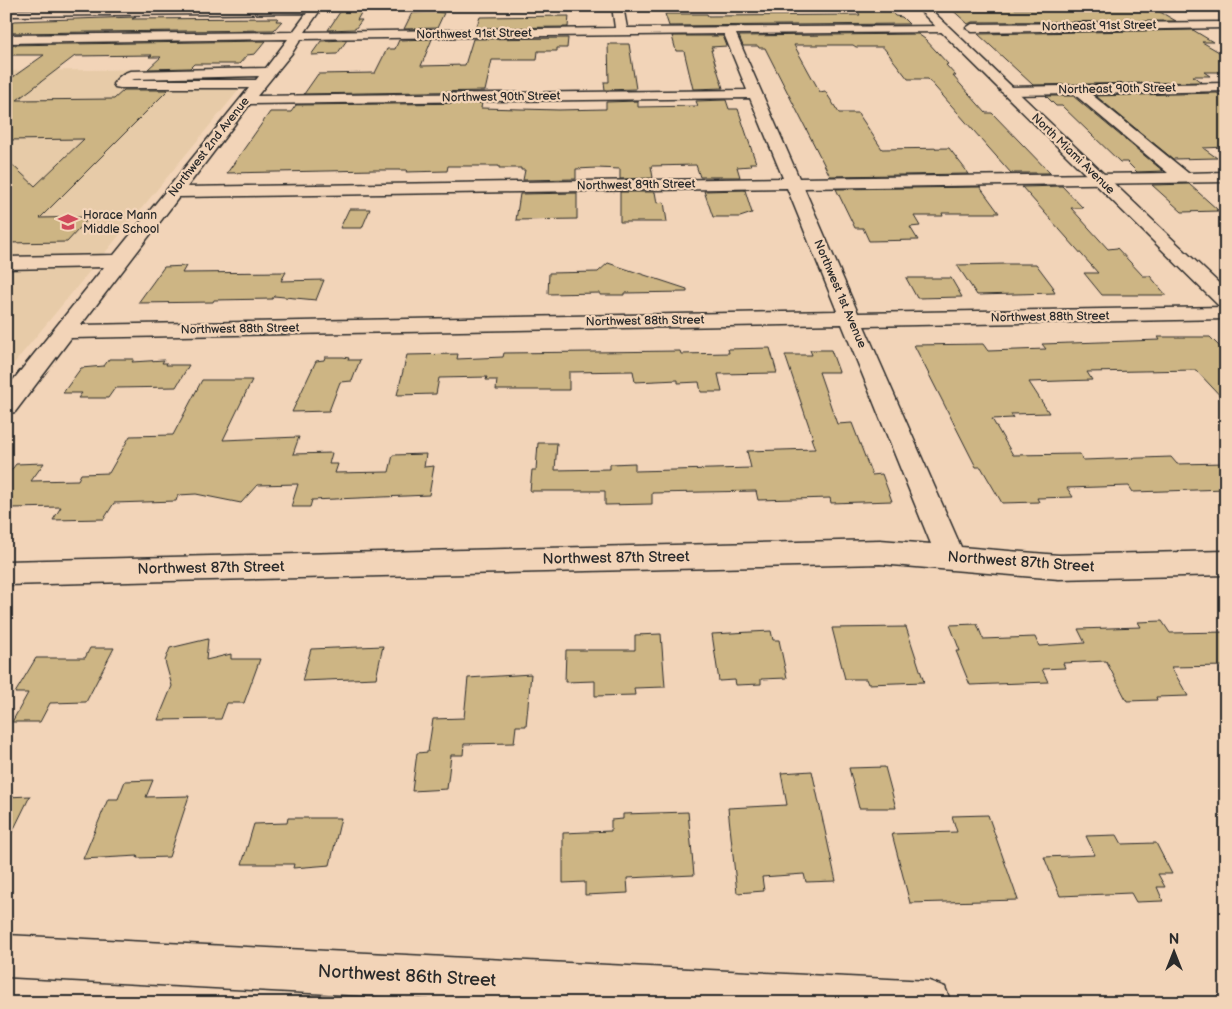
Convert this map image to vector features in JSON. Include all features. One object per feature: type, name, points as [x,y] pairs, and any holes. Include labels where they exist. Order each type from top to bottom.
[{"type":"street","points":[[7,14],[21,6]]},
{"type":"street","points":[[617,6],[622,32]]},
{"type":"street","name":"North Miami Avenue","points":[[920,6],[1226,302]]},
{"type":"street","points":[[7,14],[317,8]]},
{"type":"street","name":"Northwest 2nd Avenue","points":[[6,406],[173,192],[270,72],[317,8]]},
{"type":"street","points":[[1012,17],[1026,27]]},
{"type":"street","name":"Northeast 91st Street","points":[[972,28],[1226,25]]},
{"type":"street","name":"Northwest 91st Street","points":[[6,39],[943,28]]},
{"type":"street","name":"Northwest 1st Avenue","points":[[728,31],[794,182],[951,557]]},
{"type":"street","points":[[259,84],[120,84],[130,75],[270,72]]},
{"type":"street","name":"Northeast 90th Street","points":[[1007,91],[1226,87]]},
{"type":"street","points":[[1078,90],[1134,134],[1184,178]]},
{"type":"street","name":"Northwest 90th Street","points":[[246,100],[756,94]]},
{"type":"street","name":"Northwest 89th Street","points":[[173,192],[1226,177]]},
{"type":"street","points":[[6,263],[119,261]]},
{"type":"street","name":"Northwest 88th Street","points":[[64,332],[828,317],[851,319],[1226,313]]},
{"type":"street","name":"Northwest 87th Street","points":[[6,573],[843,552],[880,552],[1059,567],[1226,563]]},
{"type":"street","name":"Northwest 86th Street","points":[[6,956],[928,1003]]},
{"type":"shaded area","name":"Horace Mann Middle School","points":[[257,68],[6,373],[6,71]]},
{"type":"building","points":[[344,6],[365,6],[357,20],[362,20],[355,29],[328,30]]},
{"type":"building","points":[[854,6],[886,6],[895,16],[902,17],[909,24],[669,26],[665,14],[707,14],[708,16],[860,15]]},
{"type":"building","points":[[948,6],[1012,6],[1015,9],[1155,9],[1176,21],[972,22],[968,24]]},
{"type":"building","points":[[412,13],[444,13],[437,28],[404,29]]},
{"type":"building","points":[[569,16],[568,27],[476,28],[480,17]]},
{"type":"building","points":[[136,17],[132,19],[278,18],[276,21],[282,21],[274,30],[6,33],[6,26],[14,21]]},
{"type":"building","points":[[1193,30],[1213,42],[1202,42],[1226,56],[1226,72],[1204,72],[1210,76],[1193,76],[1201,82],[1033,85],[978,34]]},
{"type":"building","points":[[918,34],[948,64],[946,65],[956,76],[953,76],[986,113],[992,113],[1050,173],[1011,173],[928,79],[908,79],[883,47],[794,45],[820,92],[825,91],[839,113],[858,113],[882,149],[949,148],[969,174],[830,176],[765,48],[743,46],[739,36]]},
{"type":"building","points":[[672,36],[723,36],[727,46],[711,47],[713,50],[711,50],[723,88],[693,89],[684,51],[676,51]]},
{"type":"building","points":[[568,38],[567,48],[557,48],[557,51],[538,51],[537,60],[492,60],[485,91],[304,94],[318,74],[375,73],[387,49],[395,49],[399,40],[432,39],[421,66],[465,65],[473,39]]},
{"type":"building","points":[[347,40],[337,54],[311,55],[321,41]]},
{"type":"building","points":[[266,41],[255,54],[247,55],[239,64],[194,64],[190,68],[148,69],[161,57],[149,57],[152,55],[75,56],[17,100],[114,99],[124,90],[168,90],[40,218],[90,217],[67,242],[6,243],[6,159],[35,186],[84,139],[6,140],[6,82],[44,55],[6,55],[6,45]]},
{"type":"building","points":[[608,44],[629,44],[636,89],[605,90],[604,82],[609,82]]},
{"type":"building","points":[[1217,93],[1226,99],[1226,147],[1203,148],[1217,158],[1173,159],[1096,96]]},
{"type":"building","points":[[1046,96],[1073,96],[1163,171],[1137,172],[1127,162],[1120,162],[1062,106],[1056,106]]},
{"type":"building","points":[[726,100],[729,109],[738,109],[756,163],[750,163],[751,166],[737,167],[740,177],[700,177],[696,165],[651,166],[653,178],[620,179],[620,169],[597,168],[576,169],[576,179],[523,180],[525,170],[521,170],[521,168],[499,168],[499,166],[448,166],[447,171],[406,172],[407,170],[375,170],[227,173],[270,112],[291,112],[296,105],[482,103],[481,108],[559,110],[606,109],[606,102],[638,101],[638,107],[698,106],[696,101]]},
{"type":"building","points":[[1189,184],[1218,211],[1182,212],[1152,185]]},
{"type":"building","points":[[1062,186],[1083,208],[1071,208],[1108,249],[1117,248],[1143,276],[1150,276],[1166,295],[1102,295],[1084,273],[1098,273],[1022,187]]},
{"type":"building","points":[[980,187],[999,213],[942,213],[943,216],[914,216],[920,226],[910,227],[918,240],[869,241],[863,228],[855,228],[836,189]]},
{"type":"building","points":[[745,190],[752,213],[740,217],[713,217],[704,191]]},
{"type":"building","points":[[620,192],[655,192],[657,203],[664,202],[667,222],[620,222]]},
{"type":"building","points":[[577,193],[577,219],[516,220],[520,194]]},
{"type":"building","points":[[349,209],[370,209],[362,228],[340,228]]},
{"type":"building","points":[[608,263],[687,289],[687,292],[624,293],[624,295],[600,295],[600,293],[548,294],[549,273],[598,272]]},
{"type":"building","points":[[1036,264],[1054,288],[1052,288],[1055,293],[977,295],[957,265]]},
{"type":"building","points":[[186,266],[182,273],[286,272],[281,281],[324,280],[316,300],[274,296],[272,299],[138,303],[164,267]]},
{"type":"building","points":[[906,278],[951,278],[962,297],[917,298]]},
{"type":"building","points":[[1158,337],[1210,337],[1226,353],[1226,402],[1196,370],[1087,372],[1092,380],[1029,382],[1049,413],[1011,414],[1013,418],[992,419],[1013,455],[1080,454],[1083,460],[1171,457],[1177,464],[1226,463],[1226,489],[1133,492],[1129,486],[1067,488],[1073,497],[1037,498],[1039,502],[1002,503],[981,467],[976,467],[914,345],[983,344],[988,351],[1046,349],[1042,344],[1160,340]]},
{"type":"building","points":[[770,348],[777,373],[718,374],[722,392],[701,392],[699,382],[678,383],[678,380],[635,382],[633,371],[569,372],[569,390],[496,390],[497,380],[486,380],[487,377],[439,378],[436,394],[397,395],[407,355],[458,354],[457,359],[503,357],[504,353],[680,351],[681,354],[729,353],[728,349]]},
{"type":"building","points":[[810,350],[831,350],[839,372],[819,372],[837,424],[852,423],[872,475],[882,474],[892,501],[831,503],[830,498],[758,500],[756,491],[652,493],[652,504],[605,505],[605,491],[530,491],[532,470],[536,470],[538,443],[557,443],[555,470],[610,469],[610,464],[635,463],[635,471],[751,468],[747,451],[815,449],[785,355],[812,355]]},
{"type":"building","points":[[325,357],[343,357],[349,358],[348,360],[360,360],[352,381],[340,382],[329,411],[292,412],[316,361],[324,360]]},
{"type":"building","points":[[109,359],[134,359],[132,362],[164,360],[162,363],[167,363],[166,365],[189,365],[176,387],[115,388],[108,398],[78,398],[82,393],[63,393],[81,368],[104,366]]},
{"type":"building","points":[[202,380],[252,380],[223,440],[299,437],[293,454],[332,453],[329,464],[338,464],[335,473],[389,472],[393,455],[426,454],[424,467],[434,466],[429,495],[312,500],[310,507],[291,507],[298,484],[257,485],[241,503],[196,494],[178,495],[176,501],[114,503],[104,519],[53,520],[61,507],[12,508],[6,517],[6,477],[16,464],[44,463],[31,481],[78,480],[81,474],[109,473],[130,436],[173,435]]},
{"type":"building","points":[[1162,621],[1170,633],[1226,632],[1226,666],[1171,667],[1188,696],[1156,697],[1157,700],[1127,701],[1106,661],[1063,663],[1065,668],[1042,669],[1048,682],[970,685],[956,651],[960,651],[950,625],[977,624],[983,639],[1035,637],[1039,646],[1085,643],[1078,629],[1141,627],[1138,622]]},
{"type":"building","points":[[906,627],[924,682],[868,684],[866,679],[845,679],[832,628]]},
{"type":"building","points":[[771,631],[773,640],[779,640],[787,678],[761,679],[761,684],[736,685],[735,680],[719,681],[712,634]]},
{"type":"building","points":[[661,634],[665,687],[634,688],[635,695],[595,696],[595,681],[565,682],[566,650],[635,650],[635,635]]},
{"type":"building","points":[[208,639],[206,660],[231,654],[231,659],[260,659],[244,703],[227,703],[221,719],[158,720],[172,686],[165,661],[170,648]]},
{"type":"building","points":[[383,646],[376,678],[302,681],[311,649]]},
{"type":"building","points":[[90,648],[114,648],[86,702],[50,703],[40,722],[12,722],[28,693],[15,693],[36,658],[85,658]]},
{"type":"building","points":[[531,674],[526,726],[516,726],[514,743],[464,744],[463,755],[451,755],[447,789],[412,791],[417,753],[428,752],[433,719],[464,718],[468,678]]},
{"type":"building","points":[[885,767],[896,808],[859,808],[849,768]]},
{"type":"building","points":[[812,771],[836,881],[806,882],[804,874],[762,877],[764,891],[737,893],[728,808],[787,805],[781,773]]},
{"type":"building","points":[[153,780],[146,797],[189,796],[169,857],[137,858],[138,856],[83,859],[108,799],[118,799],[125,781]]},
{"type":"building","points":[[30,796],[6,845],[6,797]]},
{"type":"building","points":[[688,812],[694,875],[627,878],[628,893],[585,895],[585,882],[563,883],[563,833],[611,831],[611,820],[623,819],[623,814]]},
{"type":"building","points":[[988,815],[1018,900],[910,903],[892,834],[957,832],[952,816]]},
{"type":"building","points":[[288,818],[341,818],[330,865],[293,868],[294,864],[242,864],[254,824],[287,823]]},
{"type":"building","points":[[1117,835],[1122,844],[1156,843],[1172,874],[1158,874],[1165,887],[1157,887],[1163,901],[1136,902],[1131,893],[1060,896],[1044,857],[1095,855],[1086,836]]},
{"type":"place","name":"Horace Mann Middle School","points":[[68,222]]}]
